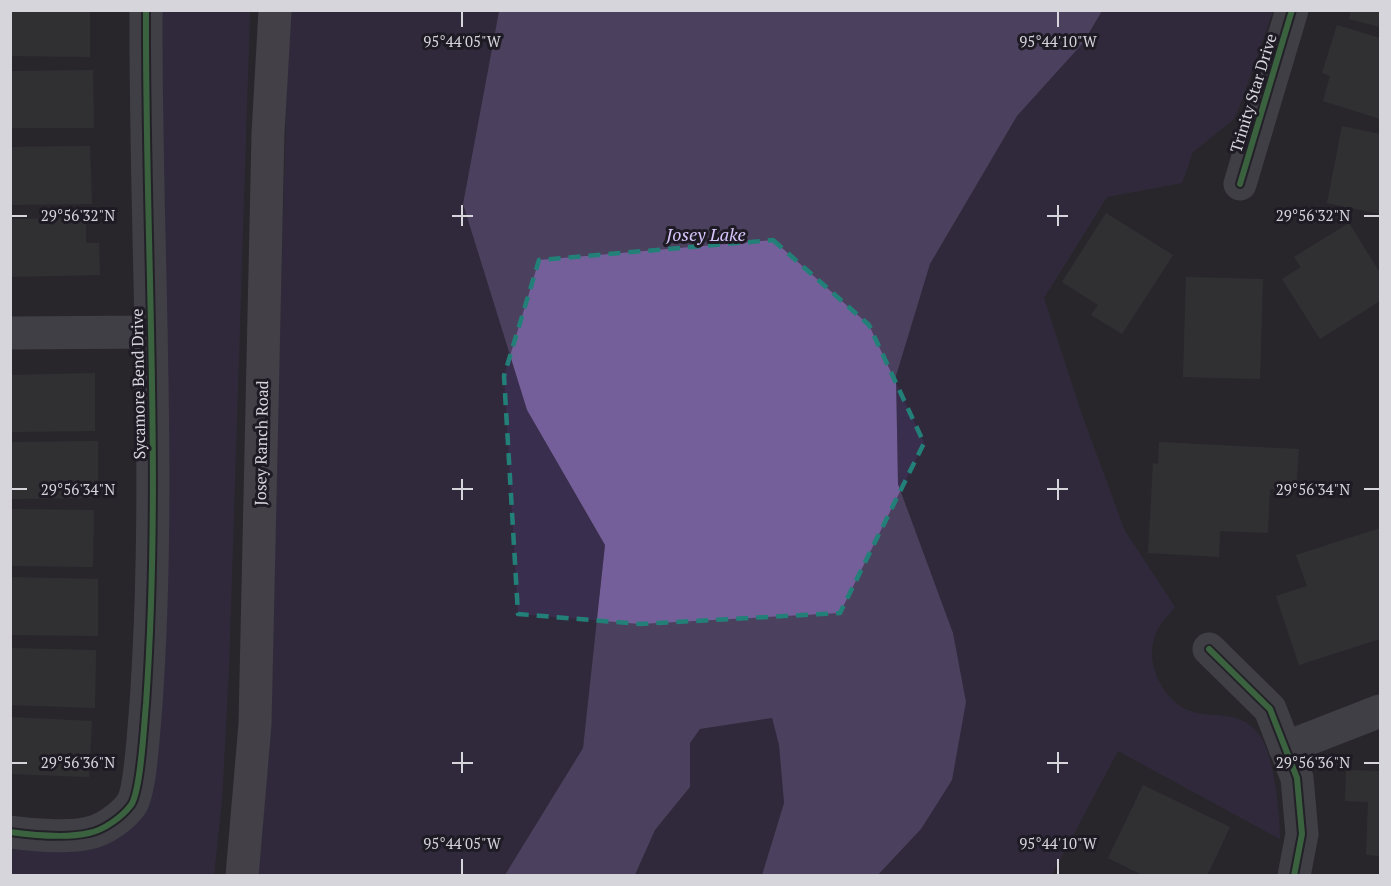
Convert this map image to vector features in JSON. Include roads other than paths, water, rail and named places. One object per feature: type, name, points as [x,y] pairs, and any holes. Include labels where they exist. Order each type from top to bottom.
[{"type":"street","name":"Sycamore Bend Drive","points":[[10,832],[31,835],[91,833],[115,820],[133,803],[143,746],[151,628],[154,450],[146,126],[146,10]]},
{"type":"street","name":"Josey Ranch Road","points":[[242,876],[255,724],[268,134],[275,10]]},
{"type":"street","name":"Trinity Star Drive","points":[[1240,184],[1292,10]]},
{"type":"street","points":[[10,333],[151,332]]},
{"type":"street","points":[[1209,649],[1270,709],[1297,778],[1302,834],[1294,876]]},
{"type":"street","points":[[1285,748],[1380,711]]},
{"type":"water","name":"Josey Lake","points":[[499,11],[1102,11],[1083,43],[1017,116],[930,264],[896,376],[898,484],[953,633],[966,702],[952,780],[921,829],[878,875],[762,875],[784,803],[779,745],[772,718],[700,729],[690,743],[690,787],[655,830],[635,875],[505,875],[583,748],[605,545],[527,410],[463,204]]}]
